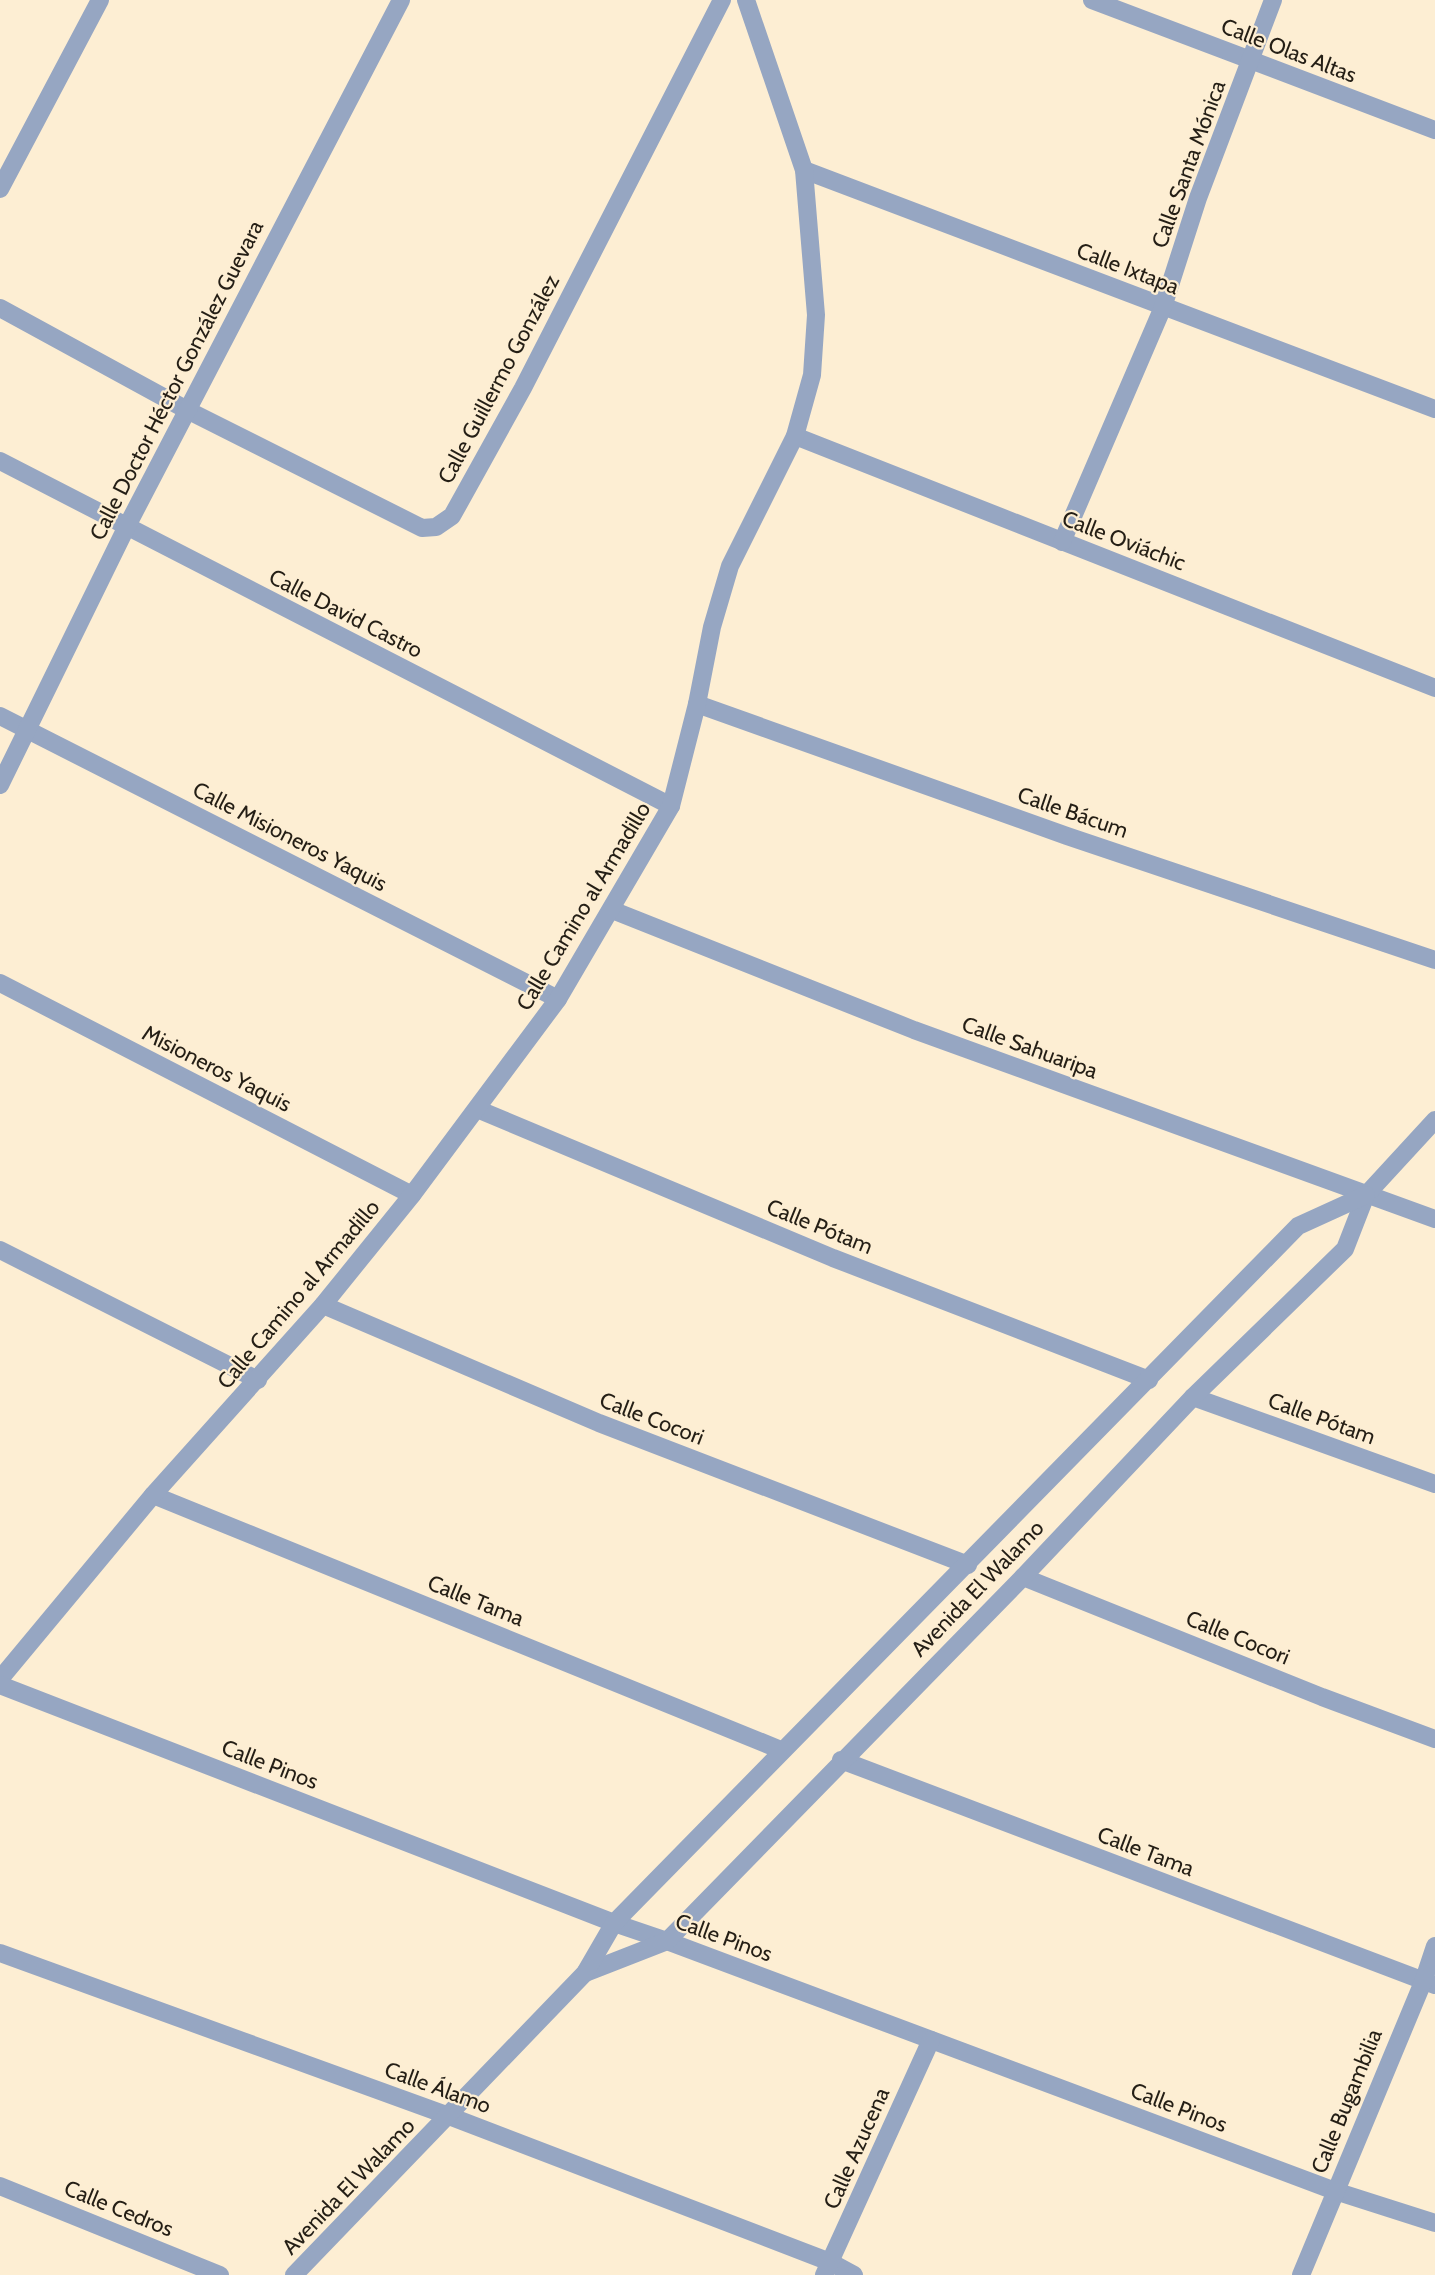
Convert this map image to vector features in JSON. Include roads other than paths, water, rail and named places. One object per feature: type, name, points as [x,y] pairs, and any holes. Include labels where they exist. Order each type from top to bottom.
[{"type":"street","points":[[0,189],[100,0]]},
{"type":"street","name":"Calle Doctor Héctor González Guevara","points":[[0,785],[126,528],[401,0]]},
{"type":"street","name":"Calle Guillermo González","points":[[0,308],[187,410],[422,528],[436,527],[452,516],[523,388],[722,0]]},
{"type":"street","name":"Calle Camino al Armadillo","points":[[0,1679],[153,1495],[323,1305],[412,1196],[558,999],[671,806],[697,704],[711,627],[730,566],[795,436],[812,375],[816,315],[804,170],[746,0]]},
{"type":"street","name":"Calle Olas Altas","points":[[1092,0],[1435,130]]},
{"type":"street","name":"Calle Santa Mónica","points":[[1062,542],[1163,307],[1197,198],[1273,0]]},
{"type":"street","name":"Calle Ixtapa","points":[[804,170],[1435,409]]},
{"type":"street","name":"Calle Oviáchic","points":[[795,436],[1435,688]]},
{"type":"street","name":"Calle David Castro","points":[[0,461],[126,528],[671,806]]},
{"type":"street","name":"Calle Bácum","points":[[697,704],[1067,836],[1435,960]]},
{"type":"street","name":"Calle Misioneros Yaquis","points":[[0,716],[558,999]]},
{"type":"street","name":"Calle Sahuaripa","points":[[612,910],[914,1030],[1435,1219]]},
{"type":"street","name":"Misioneros Yaquis","points":[[0,983],[412,1196]]},
{"type":"street","name":"Calle Pótam","points":[[477,1109],[833,1258],[1149,1380]]},
{"type":"street","name":"Avenida El Walamo","points":[[585,1973],[666,1941],[1023,1577],[1193,1397],[1345,1249],[1366,1195],[1435,1120]]},
{"type":"street","name":"Avenida El Walamo","points":[[294,2275],[585,1973],[614,1923],[781,1750],[968,1565],[1298,1226],[1366,1195]]},
{"type":"street","points":[[0,1250],[258,1380]]},
{"type":"street","name":"Calle Cocori","points":[[323,1305],[599,1423],[968,1565]]},
{"type":"street","name":"Calle Pótam","points":[[1193,1397],[1435,1484]]},
{"type":"street","name":"Calle Tama","points":[[153,1495],[781,1750]]},
{"type":"street","name":"Calle Cocori","points":[[1023,1577],[1311,1693],[1435,1739]]},
{"type":"street","name":"Calle Pinos","points":[[0,1685],[614,1923],[1335,2192],[1435,2223]]},
{"type":"street","name":"Calle Tama","points":[[841,1760],[1429,1983]]},
{"type":"street","name":"Calle Bugambilia","points":[[1301,2275],[1335,2192],[1429,1983],[1435,1946]]},
{"type":"street","name":"Calle Álamo","points":[[0,1953],[449,2116],[827,2269],[854,2275]]},
{"type":"street","name":"Calle Azucena","points":[[827,2269],[931,2040]]},
{"type":"street","name":"Calle Cedros","points":[[0,2186],[220,2275]]}]
